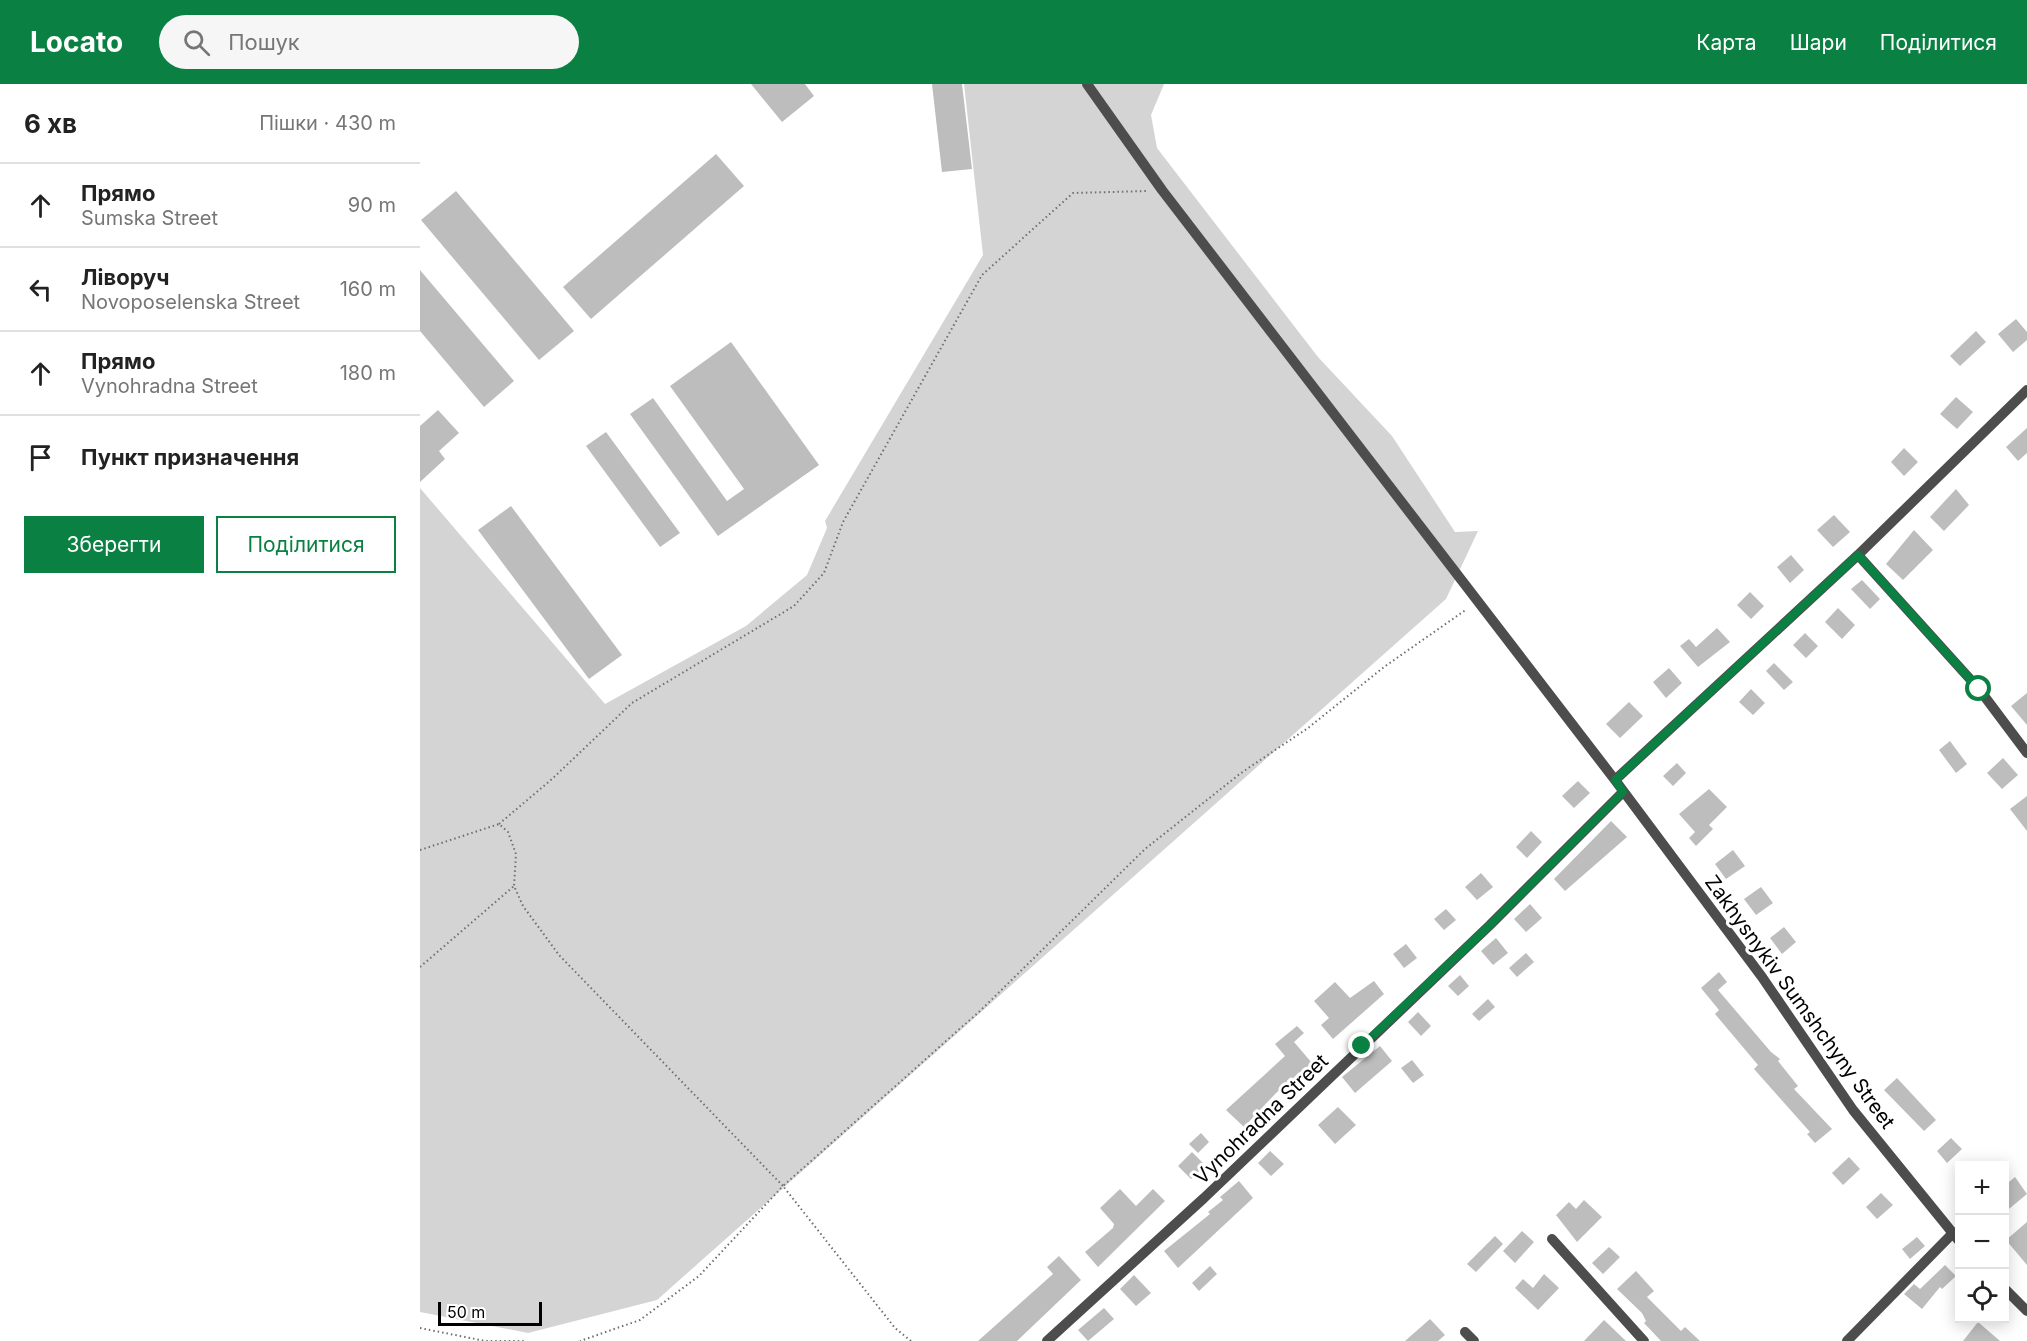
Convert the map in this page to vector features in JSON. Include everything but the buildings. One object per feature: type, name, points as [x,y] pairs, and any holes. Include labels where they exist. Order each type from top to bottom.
[{"type":"street","name":"Zakhysnykiv Sumshchyny Street","points":[[1087,84],[1162,190],[1476,602],[1615,780],[1762,977],[1853,1110],[1955,1237]]},
{"type":"street","points":[[1615,780],[1858,555],[2027,390]]},
{"type":"street","points":[[1858,555],[1979,689],[2027,753]]},
{"type":"street","name":"Vynohradna Street","points":[[1047,1341],[1204,1198],[1490,925],[1623,792]]},
{"type":"street","points":[[1552,1239],[1644,1341]]},
{"type":"street","points":[[1847,1341],[1955,1239]]},
{"type":"street","points":[[2009,1293],[2027,1311]]},
{"type":"street","points":[[1466,1332],[1474,1341]]},
{"type":"path","points":[[420,850],[499,824],[552,779],[632,703],[794,606],[824,573],[843,522],[982,275],[1073,193],[1162,190]]},
{"type":"path","points":[[580,1341],[640,1320],[699,1276],[783,1186],[981,1010],[1145,849],[1241,773],[1308,728],[1384,667],[1476,602]]},
{"type":"path","points":[[499,824],[508,832],[516,854],[514,886],[523,906],[559,955],[783,1186],[895,1329],[912,1341]]},
{"type":"path","points":[[420,966],[514,886]]},
{"type":"path","points":[[420,1328],[485,1341],[526,1341]]},
{"type":"shaded area","points":[[964,84],[1164,84],[1151,115],[1157,148],[1318,357],[1392,436],[1455,532],[1478,531],[1446,599],[657,1300],[528,1333],[420,1312],[420,488],[605,704],[746,626],[807,575],[827,528],[825,521],[983,255]]},
{"type":"route","points":[[1362,1046],[1490,925],[1623,792],[1615,780],[1858,555],[1979,689]]}]
